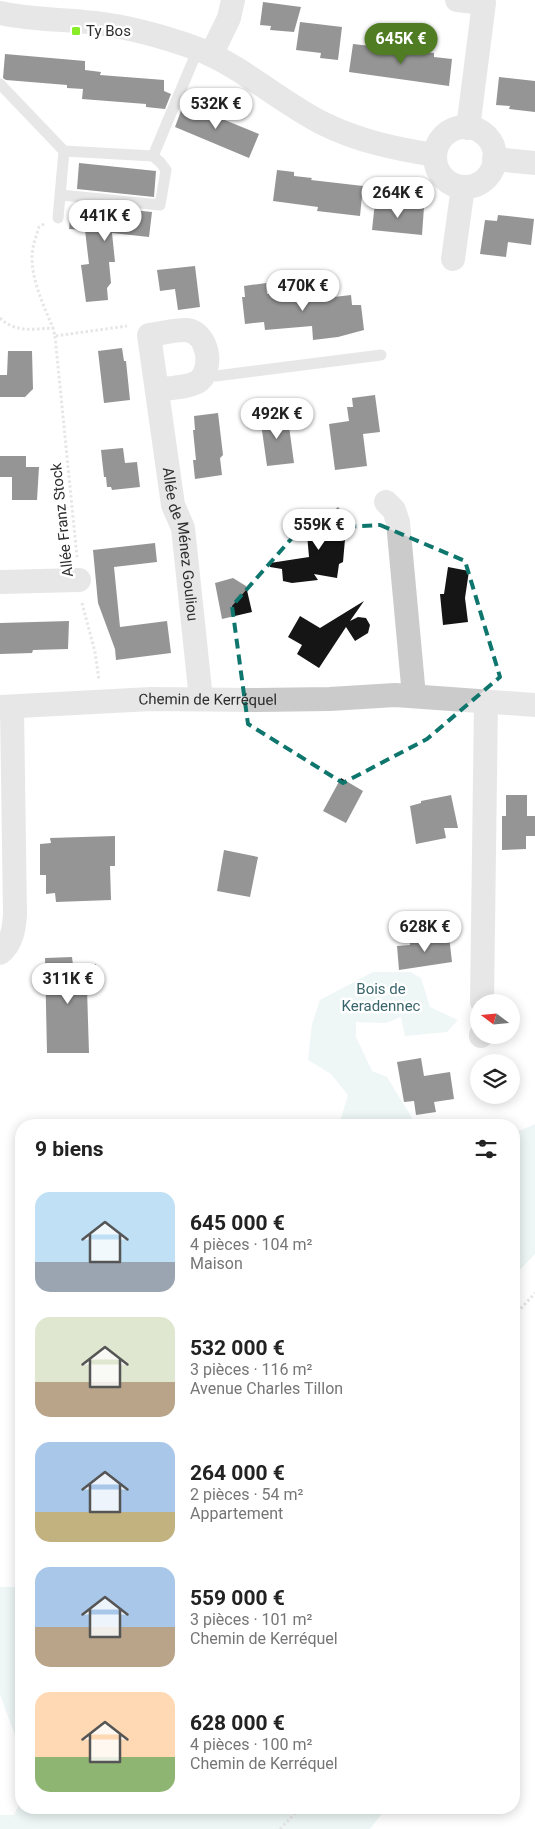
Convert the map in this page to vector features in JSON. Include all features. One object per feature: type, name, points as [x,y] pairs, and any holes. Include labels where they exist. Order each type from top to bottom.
[{"type":"street","points":[[204,52],[229,18],[233,0]]},
{"type":"street","points":[[457,0],[484,4],[468,128]]},
{"type":"street","points":[[0,13],[26,18],[81,21],[115,26],[175,41],[204,52],[237,69],[305,114],[342,132],[371,143],[435,155]]},
{"type":"street","points":[[468,128],[477,130],[490,142],[494,150],[494,159],[488,176],[472,186],[463,187],[454,185],[446,180],[436,165],[435,155],[441,139],[448,132],[468,128]]},
{"type":"street","points":[[494,159],[535,163]]},
{"type":"street","points":[[453,259],[463,187]]},
{"type":"street","points":[[149,335],[187,330],[194,332],[205,346],[206,368],[199,381],[157,390]]},
{"type":"street","name":"Allée de Ménez Gouliou","points":[[149,335],[173,505],[183,528],[201,699]]},
{"type":"street","points":[[386,502],[394,510],[398,522],[414,696]]},
{"type":"street","points":[[0,582],[79,580]]},
{"type":"street","name":"Chemin de Kerréquel","points":[[6,707],[100,700],[257,700],[414,696],[535,705]]},
{"type":"street","points":[[482,994],[486,702]]},
{"type":"street","points":[[0,953],[9,942],[14,929],[15,915],[6,707]]},
{"type":"lane","points":[[153,156],[204,52]]},
{"type":"lane","points":[[0,84],[64,151],[153,156],[166,170],[160,205],[61,195]]},
{"type":"lane","points":[[58,218],[64,151]]},
{"type":"lane","points":[[204,373],[216,376],[381,355]]},
{"type":"path","name":"Allée Franz Stock","points":[[58,218],[39,227],[32,256],[34,274],[55,336],[79,580],[83,608],[98,667],[100,700]]},
{"type":"path","points":[[0,318],[5,323],[20,329],[53,328]]},
{"type":"path","points":[[55,336],[136,325],[149,335]]},
{"type":"path","points":[[520,1309],[535,1293]]},
{"type":"path","points":[[280,1829],[294,1814]]},
{"type":"highlighted area","points":[[380,525],[465,561],[500,677],[427,739],[343,783],[248,724],[232,606],[300,529]]},
{"type":"green space","name":"Bois de Keradennec","points":[[373,972],[411,972],[421,978],[430,1007],[458,1020],[447,1032],[405,1036],[401,1017],[386,1023],[356,1022],[356,1037],[372,1071],[387,1077],[413,1119],[341,1119],[348,1095],[331,1074],[308,1060],[312,1024],[320,1000]]},
{"type":"green space","points":[[535,1124],[535,1254],[520,1270],[520,1130]]},
{"type":"green space","points":[[0,1587],[15,1587],[15,1735],[0,1695]]},
{"type":"green space","points":[[15,1813],[381,1814],[370,1829],[0,1829],[0,1815],[14,1815]]},
{"type":"building","points":[[263,2],[301,7],[294,32],[270,30],[271,26],[260,25]]},
{"type":"building","points":[[300,22],[342,27],[338,60],[320,58],[321,53],[296,50]]},
{"type":"building","points":[[353,44],[434,53],[434,57],[452,59],[449,86],[349,72]]},
{"type":"building","points":[[5,54],[85,61],[85,70],[101,72],[100,75],[164,80],[164,91],[171,94],[165,109],[146,107],[146,104],[82,99],[83,89],[67,88],[67,85],[6,80],[3,78]]},
{"type":"building","points":[[499,77],[535,81],[535,112],[509,109],[510,106],[496,105]]},
{"type":"building","points":[[185,100],[206,109],[205,112],[259,134],[249,158],[175,127]]},
{"type":"building","points":[[79,163],[156,171],[154,197],[77,189]]},
{"type":"building","points":[[277,170],[294,172],[294,176],[312,178],[311,180],[363,186],[360,216],[317,211],[318,207],[273,201]]},
{"type":"building","points":[[375,202],[424,207],[422,235],[372,230]]},
{"type":"building","points":[[75,204],[152,212],[149,237],[112,233],[115,262],[109,262],[111,283],[107,288],[108,300],[86,302],[81,265],[89,264],[85,230],[69,229],[71,208],[75,208]]},
{"type":"building","points":[[498,215],[534,219],[531,245],[508,242],[506,257],[480,254],[485,220],[497,221]]},
{"type":"building","points":[[195,266],[200,307],[178,310],[175,289],[160,291],[157,270]]},
{"type":"building","points":[[266,283],[267,294],[282,293],[283,298],[334,292],[334,297],[351,295],[352,305],[361,305],[364,330],[338,337],[313,340],[312,326],[265,330],[264,322],[245,324],[242,297],[245,297],[244,286]]},
{"type":"building","points":[[122,348],[124,361],[126,361],[130,400],[104,403],[98,351]]},
{"type":"building","points":[[8,351],[32,351],[33,389],[25,397],[0,397],[0,375],[7,375]]},
{"type":"building","points":[[375,395],[380,432],[363,434],[367,466],[335,470],[329,424],[349,421],[347,407],[353,407],[352,398]]},
{"type":"building","points":[[218,413],[223,455],[220,458],[222,475],[195,479],[193,460],[196,460],[193,430],[195,430],[194,416]]},
{"type":"building","points":[[281,413],[283,420],[288,419],[294,463],[267,466],[260,416]]},
{"type":"building","points":[[123,448],[125,463],[137,462],[140,487],[112,490],[111,487],[107,487],[106,477],[104,477],[101,450]]},
{"type":"building","points":[[0,456],[26,456],[26,467],[39,467],[37,500],[12,500],[12,477],[0,477]]},
{"type":"building","points":[[338,507],[352,523],[346,528],[343,562],[339,564],[337,578],[314,574],[318,580],[292,583],[283,581],[282,569],[270,567],[270,563],[309,557],[307,534]]},
{"type":"building","points":[[155,543],[157,562],[114,567],[120,627],[167,621],[171,653],[116,660],[115,649],[98,603],[93,550]]},
{"type":"building","points":[[448,567],[469,571],[465,598],[468,622],[443,625],[440,594],[444,594]]},
{"type":"building","points":[[233,578],[246,586],[252,612],[222,619],[215,583]]},
{"type":"building","points":[[364,601],[350,621],[358,617],[366,618],[370,625],[368,633],[355,641],[346,627],[319,668],[297,654],[302,645],[288,637],[300,616],[320,628]]},
{"type":"building","points":[[69,621],[68,649],[33,650],[32,653],[0,654],[0,623]]},
{"type":"building","points":[[341,778],[363,791],[346,823],[323,811]]},
{"type":"building","points":[[451,795],[458,828],[444,828],[446,838],[416,844],[410,806],[421,803],[421,801]]},
{"type":"building","points":[[506,795],[527,795],[527,816],[535,816],[535,836],[526,836],[526,849],[502,850],[502,816],[506,816]]},
{"type":"building","points":[[115,836],[115,866],[110,866],[111,900],[56,902],[55,893],[46,894],[46,875],[40,875],[40,844],[51,843],[50,838]]},
{"type":"building","points":[[224,850],[258,857],[250,897],[217,891]]},
{"type":"building","points":[[449,936],[452,962],[399,970],[397,946],[410,945],[410,941]]},
{"type":"building","points":[[72,957],[73,965],[96,964],[97,989],[87,989],[89,1053],[47,1053],[45,958]]},
{"type":"building","points":[[421,1058],[424,1076],[450,1072],[454,1099],[434,1102],[436,1112],[416,1115],[414,1101],[404,1102],[397,1062]]},
{"type":"place","name":"Ty Bos","points":[[76,31]]}]
